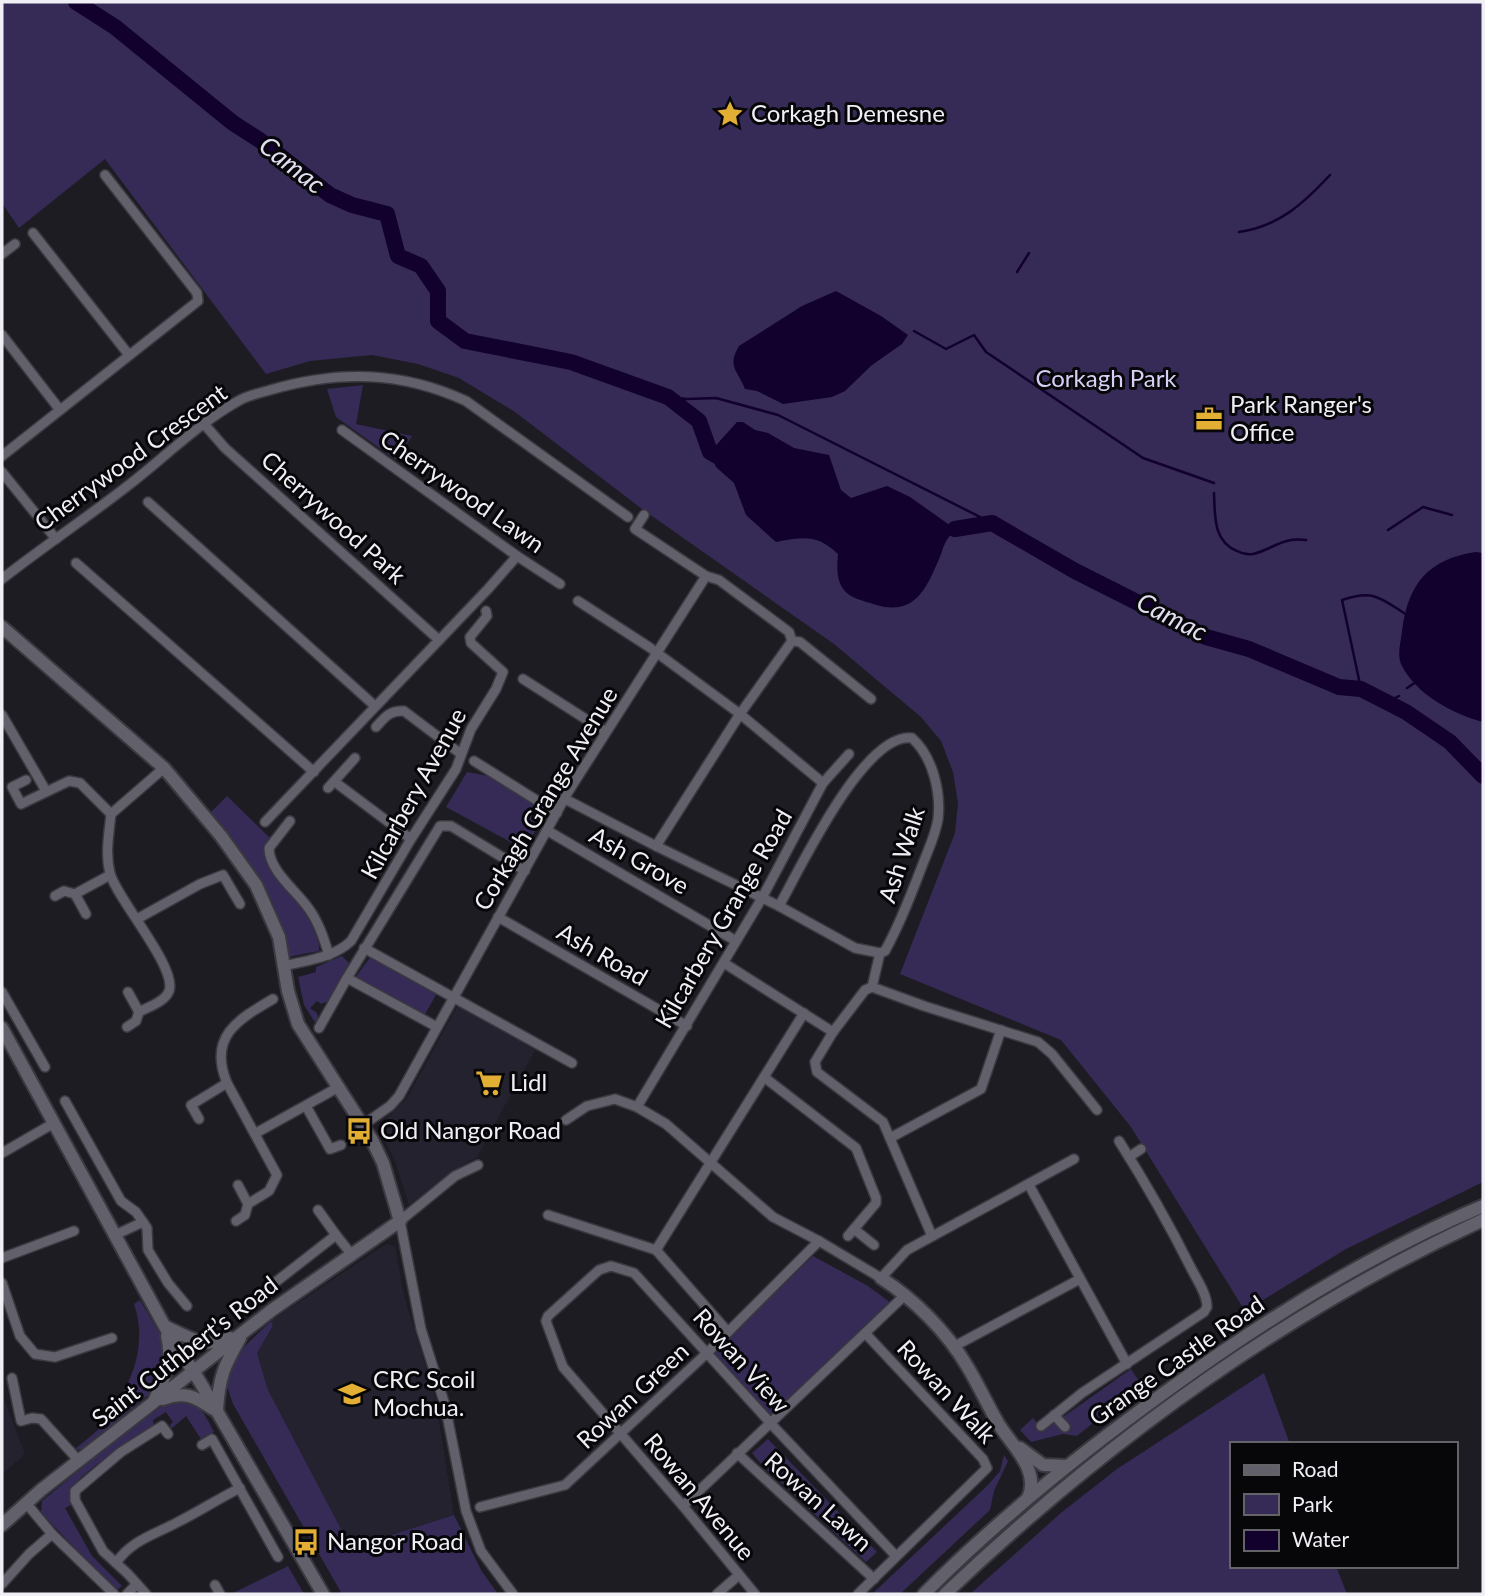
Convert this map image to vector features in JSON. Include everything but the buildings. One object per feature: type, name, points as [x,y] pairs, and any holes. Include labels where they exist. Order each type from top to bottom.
[{"type":"main road","points":[[2,626],[164,768],[221,836],[256,885],[279,937],[288,991],[299,1024],[337,1088],[363,1125],[383,1163],[400,1221]]},
{"type":"main road","points":[[2,1028],[165,1327],[323,1594]]},
{"type":"main road","name":"Grange Castle Road","points":[[924,1594],[1028,1499],[1107,1433],[1230,1345],[1329,1284],[1421,1233],[1483,1206]]},
{"type":"main road","name":"Grange Castle Road","points":[[945,1594],[1004,1538],[1056,1495],[1209,1377],[1319,1306],[1422,1248],[1483,1220]]},
{"type":"main road","name":"Saint Cuthbert’s Road","points":[[2,1525],[26,1503],[243,1332],[400,1221]]},
{"type":"main road","points":[[881,1278],[932,1322],[966,1365],[999,1424],[1030,1471],[1032,1485],[1028,1499]]},
{"type":"main road","points":[[165,1327],[204,1344],[217,1343],[243,1332]]},
{"type":"main road","points":[[154,1402],[168,1367],[171,1349],[165,1327]]},
{"type":"main road","points":[[216,1411],[223,1368],[243,1332]]},
{"type":"main road","points":[[154,1402],[177,1394],[190,1395],[216,1411]]},
{"type":"main road","points":[[1009,1439],[1036,1462],[1049,1466],[1067,1466]]},
{"type":"street","points":[[2,456],[198,301],[197,293],[105,175]]},
{"type":"street","points":[[33,233],[129,355]]},
{"type":"street","points":[[2,254],[15,244]]},
{"type":"street","points":[[2,335],[60,410]]},
{"type":"street","name":"Cherrywood Crescent","points":[[2,579],[128,485],[204,424],[241,400],[295,382],[326,378],[388,377],[440,389],[466,401],[490,421],[628,517]]},
{"type":"street","name":"Cherrywood Park","points":[[204,424],[225,448],[439,640]]},
{"type":"street","name":"Cherrywood Lawn","points":[[342,430],[559,584]]},
{"type":"street","points":[[2,472],[56,539]]},
{"type":"street","points":[[148,502],[375,706]]},
{"type":"street","points":[[644,515],[635,529],[706,576],[719,580],[789,632],[792,640]]},
{"type":"street","points":[[265,822],[517,556]]},
{"type":"street","points":[[76,563],[314,772]]},
{"type":"street","name":"Corkagh Grange Avenue","points":[[363,1125],[395,1102],[565,799],[706,576]]},
{"type":"street","points":[[578,601],[740,714],[823,783]]},
{"type":"street","name":"Kilcarbery Avenue","points":[[285,966],[329,956],[341,951],[351,941],[456,769],[471,729],[496,689],[503,672],[471,643],[470,637],[487,616],[486,611]]},
{"type":"street","points":[[792,640],[800,642],[871,699]]},
{"type":"street","points":[[656,846],[740,714],[792,640]]},
{"type":"street","points":[[523,679],[606,732]]},
{"type":"street","points":[[376,727],[386,716],[395,711],[404,711],[461,754]]},
{"type":"street","points":[[2,715],[46,791]]},
{"type":"street","name":"Ash Walk","points":[[779,906],[837,802],[868,761],[887,746],[901,739],[912,738],[926,758],[935,781],[939,803],[938,822],[903,916],[885,951],[880,953]]},
{"type":"street","name":"Kilcarbery Grange Road","points":[[637,1107],[762,898],[823,783],[849,754]]},
{"type":"street","points":[[355,758],[332,785],[411,839]]},
{"type":"street","points":[[474,761],[557,813]]},
{"type":"street","points":[[127,1027],[136,1021],[139,1012],[164,998],[170,990],[170,981],[110,875],[108,843],[111,814],[164,768]]},
{"type":"street","points":[[26,780],[12,787],[22,804],[63,782],[80,783],[111,814]]},
{"type":"street","points":[[565,799],[779,906],[855,948],[880,953],[872,987]]},
{"type":"street","points":[[290,821],[270,848],[271,862],[309,909],[319,927],[329,956]]},
{"type":"street","points":[[319,1028],[346,978],[440,825],[451,826],[525,871]]},
{"type":"street","name":"Ash Grove","points":[[548,831],[736,941]]},
{"type":"street","points":[[55,896],[64,891],[75,894],[110,875]]},
{"type":"street","points":[[137,919],[200,884],[222,875],[240,904]]},
{"type":"street","points":[[75,894],[86,914]]},
{"type":"street","name":"Ash Road","points":[[498,917],[687,1026]]},
{"type":"street","points":[[364,948],[572,1063]]},
{"type":"street","points":[[724,963],[833,1032]]},
{"type":"street","points":[[346,978],[437,1027]]},
{"type":"street","points":[[932,1236],[880,1119],[814,1067],[833,1032],[865,990],[872,987],[1031,1039],[1045,1047],[1093,1095],[1097,1110]]},
{"type":"street","points":[[2,992],[45,1066]]},
{"type":"street","points":[[128,992],[139,1012]]},
{"type":"street","points":[[236,1220],[245,1215],[248,1204],[269,1191],[277,1175],[227,1083],[222,1071],[220,1053],[233,1025],[273,999]]},
{"type":"street","points":[[656,1250],[804,1013]]},
{"type":"street","points":[[890,1138],[981,1089],[1001,1030]]},
{"type":"street","points":[[764,1077],[856,1148],[876,1203],[851,1233],[874,1245]]},
{"type":"street","points":[[199,1119],[191,1105],[227,1083]]},
{"type":"street","points":[[256,1133],[337,1088]]},
{"type":"street","points":[[566,1120],[587,1106],[615,1099],[637,1107],[666,1124],[773,1217],[820,1241],[881,1278],[907,1250],[1074,1159]]},
{"type":"street","points":[[65,1101],[121,1201],[136,1212],[142,1222],[148,1234],[148,1250],[168,1283],[187,1307]]},
{"type":"street","points":[[306,1106],[330,1149],[341,1145]]},
{"type":"street","points":[[2,1153],[54,1123]]},
{"type":"street","points":[[1041,1426],[1082,1393],[1204,1312],[1207,1303],[1171,1227],[1119,1141]]},
{"type":"street","points":[[1129,1157],[1141,1149]]},
{"type":"street","points":[[478,1165],[449,1180],[400,1221],[421,1329],[445,1405],[466,1511],[481,1550],[513,1594]]},
{"type":"street","points":[[238,1185],[248,1204]]},
{"type":"street","points":[[1029,1185],[1127,1364]]},
{"type":"street","points":[[318,1210],[352,1255]]},
{"type":"street","points":[[548,1215],[656,1250],[728,1332]]},
{"type":"street","points":[[115,1235],[142,1222]]},
{"type":"street","points":[[2,1258],[74,1231]]},
{"type":"street","points":[[268,1288],[336,1235]]},
{"type":"street","name":"Rowan Green","points":[[480,1507],[565,1485],[707,1353],[820,1241]]},
{"type":"street","name":"Rowan View","points":[[546,1321],[559,1305],[599,1270],[611,1266],[634,1273],[895,1555]]},
{"type":"street","points":[[953,1347],[1080,1279]]},
{"type":"street","points":[[2,1283],[20,1336],[35,1354],[55,1357],[111,1338]]},
{"type":"street","points":[[683,1506],[904,1296]]},
{"type":"street","name":"Rowan Avenue","points":[[546,1321],[563,1367],[755,1594]]},
{"type":"street","name":"Rowan Walk","points":[[858,1594],[895,1555],[984,1474],[987,1468],[983,1459],[865,1334]]},
{"type":"street","points":[[12,1378],[21,1421],[41,1419],[79,1461]]},
{"type":"street","points":[[1054,1415],[1065,1427]]},
{"type":"street","points":[[146,1594],[103,1552],[75,1500],[75,1491],[121,1452],[162,1426],[168,1434]]},
{"type":"street","points":[[202,1445],[212,1439],[276,1558]]},
{"type":"street","name":"Rowan Lawn","points":[[737,1453],[874,1578]]},
{"type":"street","points":[[116,1563],[131,1546],[149,1535],[177,1523],[240,1488]]},
{"type":"street","points":[[26,1503],[52,1534],[114,1594]]},
{"type":"street","points":[[2,1584],[29,1554],[52,1534]]},
{"type":"street","points":[[717,1594],[739,1575]]},
{"type":"street","points":[[127,1594],[137,1584]]},
{"type":"street","points":[[215,1585],[224,1593]]},
{"type":"shaded area","points":[[458,1005],[535,1050],[477,1157],[452,1171],[409,1205],[394,1158],[379,1130],[380,1125],[407,1098]]},
{"type":"shaded area","name":"CRC Scoil Mochua.","points":[[386,1244],[395,1246],[404,1296],[435,1397],[454,1515],[351,1548],[268,1390],[257,1353],[273,1327],[271,1321]]},
{"type":"shaded area","points":[[2,1394],[25,1454],[2,1474]]},
{"type":"green space","name":"Corkagh Park","points":[[2,2],[1483,2],[1483,1182],[1346,1249],[1245,1311],[1131,1127],[1061,1040],[900,974],[955,833],[958,803],[953,772],[941,741],[921,717],[834,644],[642,509],[515,412],[459,378],[418,364],[372,355],[310,361],[266,374],[105,159],[19,228],[2,203]]},
{"type":"green space","points":[[363,385],[356,424],[412,436],[396,460],[336,417],[327,389]]},
{"type":"green space","points":[[467,772],[488,776],[529,802],[531,799],[547,809],[525,850],[446,807]]},
{"type":"green space","points":[[227,796],[270,838],[263,848],[268,860],[313,927],[319,951],[288,957],[272,901],[209,814]]},
{"type":"green space","points":[[342,956],[349,963],[329,1001],[321,1004],[317,1001],[310,1008],[317,1013],[319,1021],[316,1024],[304,1005],[298,977],[316,972],[316,967]]},
{"type":"green space","points":[[371,956],[437,993],[424,1016],[355,978]]},
{"type":"green space","points":[[813,1256],[868,1286],[891,1303],[770,1416],[714,1355],[715,1350]]},
{"type":"green space","points":[[140,1300],[163,1339],[166,1353],[153,1391],[82,1450],[75,1449],[98,1430],[98,1424],[119,1399],[134,1369],[139,1337],[134,1304]]},
{"type":"green space","points":[[271,1321],[273,1326],[257,1353],[268,1390],[351,1548],[454,1515],[481,1570],[498,1594],[342,1594],[233,1404],[228,1390],[228,1372],[232,1364],[243,1348]]},
{"type":"green space","points":[[1131,1369],[1141,1384],[1077,1436],[1063,1434],[1031,1442],[1020,1430],[1033,1418],[1042,1429],[1057,1423]]},
{"type":"green space","points":[[1264,1373],[1289,1442],[1230,1442],[1230,1568],[1337,1568],[1347,1594],[970,1594],[1062,1512],[1117,1469]]},
{"type":"green space","points":[[171,1399],[188,1401],[198,1407],[214,1432],[201,1439],[186,1416],[171,1429],[173,1422],[166,1412],[153,1420],[154,1427],[106,1457],[82,1477],[73,1486],[70,1494],[71,1505],[65,1508],[92,1556],[122,1586],[116,1591],[43,1515],[42,1501]]},
{"type":"green space","points":[[768,1439],[877,1552],[866,1562],[752,1453]]},
{"type":"green space","points":[[1004,1455],[1008,1461],[994,1491],[990,1510],[900,1594],[872,1594],[988,1485],[1000,1471]]},
{"type":"green space","points":[[288,1566],[304,1594],[231,1594]]},
{"type":"water","points":[[836,291],[881,316],[908,335],[902,344],[872,365],[845,391],[832,397],[783,404],[757,391],[745,389],[734,364],[739,346],[802,306]]},
{"type":"water","points":[[737,422],[768,433],[794,448],[829,455],[841,490],[851,498],[887,486],[910,497],[951,526],[975,524],[976,528],[960,530],[949,537],[923,591],[908,604],[887,607],[853,597],[841,586],[838,554],[816,540],[776,542],[746,515],[734,483],[716,467],[710,452]]},
{"type":"water","points":[[1476,552],[1483,553],[1483,722],[1459,714],[1425,693],[1407,675],[1399,656],[1409,600],[1423,576],[1445,561]]},
{"type":"waterway","name":"Camac","points":[[76,2],[115,27],[233,123],[261,141],[330,195],[352,205],[387,214],[398,256],[421,266],[438,291],[438,321],[465,341],[571,362],[668,397],[699,421],[710,452],[728,462]]},
{"type":"waterway","points":[[1239,232],[1278,219],[1310,195],[1330,175]]},
{"type":"waterway","points":[[1017,272],[1029,253]]},
{"type":"waterway","points":[[914,331],[946,349],[974,335],[986,352],[1143,458],[1214,483]]},
{"type":"waterway","name":"Camac","points":[[668,397],[716,398],[778,415],[992,523]]},
{"type":"waterway","points":[[1214,493],[1217,527],[1229,547],[1245,554],[1253,554],[1284,542],[1306,540]]},
{"type":"waterway","points":[[1388,530],[1423,507],[1452,515]]},
{"type":"waterway","name":"Camac","points":[[955,529],[992,523],[1075,571],[1206,637],[1249,649],[1339,687],[1361,689],[1406,712],[1450,742],[1483,776]]},
{"type":"waterway","name":"Camac","points":[[1361,689],[1342,600],[1370,595],[1407,615]]},
{"type":"waterway","points":[[1407,688],[1416,682]]},
{"type":"waterway","points":[[1387,702],[1399,696]]},
{"type":"place","name":"Corkagh Demesne","points":[[730,114]]},
{"type":"place","name":"Park Ranger's Office","points":[[1209,419]]},
{"type":"place","name":"Lidl","points":[[489,1083]]},
{"type":"place","name":"Old Nangor Road","points":[[359,1131]]},
{"type":"place","name":"CRC Scoil Mochua.","points":[[352,1394]]},
{"type":"place","name":"Nangor Road","points":[[306,1542]]}]
